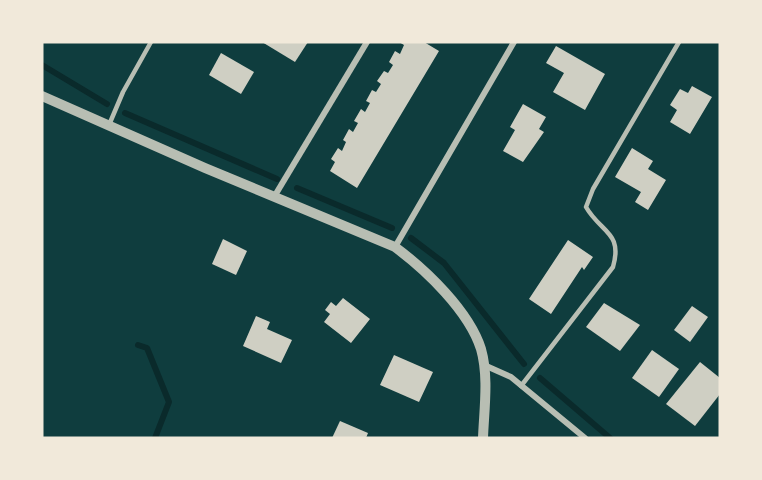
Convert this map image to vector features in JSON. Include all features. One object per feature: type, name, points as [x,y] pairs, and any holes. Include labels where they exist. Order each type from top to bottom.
[{"type":"street","points":[[274,197],[367,42]]},
{"type":"street","points":[[394,247],[514,42]]},
{"type":"street","points":[[42,96],[394,247],[419,266],[457,307],[481,348],[484,365],[483,438]]},
{"type":"street","points":[[484,365],[511,377],[585,438]]},
{"type":"lane","points":[[109,126],[123,92],[151,42]]},
{"type":"lane","points":[[521,386],[613,267],[618,251],[613,236],[594,220],[586,207],[593,189],[679,42]]},
{"type":"building","points":[[262,42],[308,42],[295,62]]},
{"type":"building","points":[[399,42],[424,42],[439,51],[357,188],[330,171],[335,162],[331,159],[338,148],[342,151],[346,142],[343,140],[349,129],[353,132],[358,123],[354,121],[361,109],[365,112],[370,103],[366,101],[372,90],[376,92],[381,84],[377,81],[384,71],[388,73],[393,65],[389,62],[395,51],[400,54],[404,45]]},
{"type":"building","points":[[556,46],[605,74],[585,110],[553,92],[564,73],[546,63]]},
{"type":"building","points":[[221,53],[254,72],[241,94],[209,75]]},
{"type":"building","points":[[692,86],[712,97],[690,134],[670,122],[677,110],[670,105],[680,89],[688,93]]},
{"type":"building","points":[[523,104],[546,117],[539,129],[544,132],[523,162],[503,151],[515,130],[510,127]]},
{"type":"building","points":[[632,148],[653,161],[648,169],[666,180],[648,210],[635,202],[641,192],[615,177]]},
{"type":"building","points":[[223,239],[247,251],[236,275],[212,264]]},
{"type":"building","points":[[568,240],[593,257],[584,270],[582,267],[551,314],[529,299]]},
{"type":"building","points":[[343,298],[370,319],[351,343],[324,322],[330,314],[325,310],[331,302],[336,306]]},
{"type":"building","points":[[604,303],[640,325],[620,351],[586,327]]},
{"type":"building","points":[[692,306],[708,317],[690,342],[674,330]]},
{"type":"building","points":[[256,316],[270,322],[267,329],[292,340],[281,363],[243,346]]},
{"type":"building","points":[[652,350],[679,369],[659,397],[632,378]]},
{"type":"building","points":[[394,355],[433,372],[419,402],[380,385]]},
{"type":"building","points":[[700,362],[720,378],[720,394],[695,426],[666,404]]},
{"type":"building","points":[[340,421],[368,433],[366,438],[332,438]]},
{"type":"waterway","points":[[42,65],[107,104]]},
{"type":"waterway","points":[[125,113],[277,179]]},
{"type":"waterway","points":[[297,188],[392,228]]},
{"type":"waterway","points":[[411,238],[444,263],[524,364]]},
{"type":"waterway","points":[[138,345],[147,348],[169,402],[155,438]]},
{"type":"waterway","points":[[540,378],[610,438]]}]
